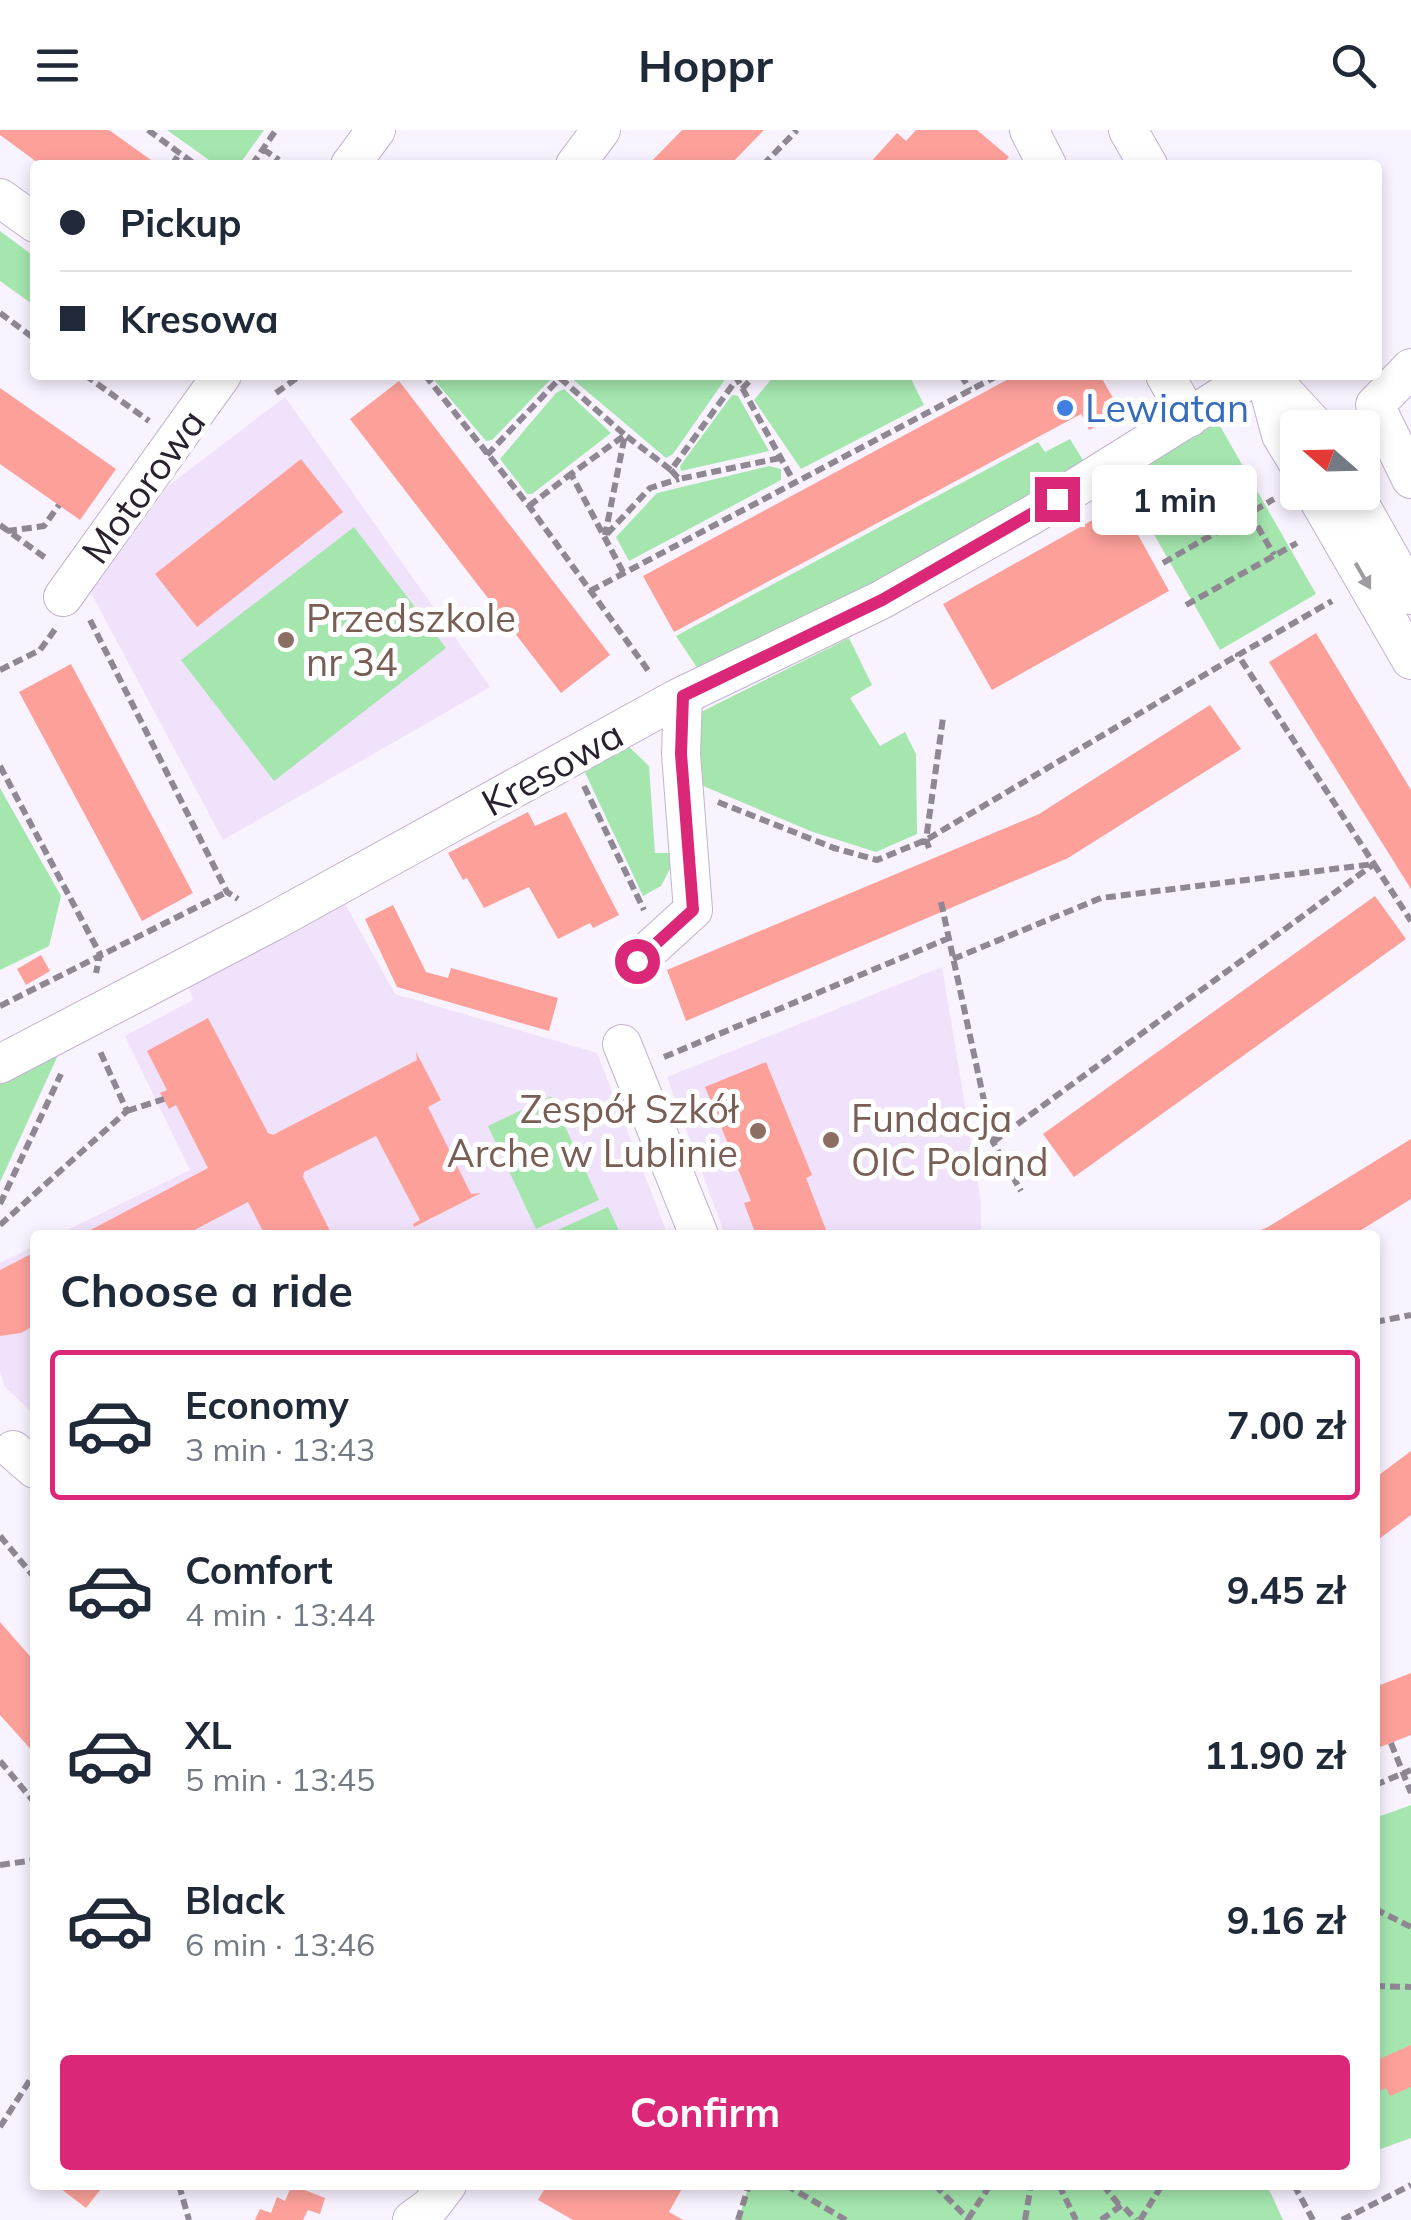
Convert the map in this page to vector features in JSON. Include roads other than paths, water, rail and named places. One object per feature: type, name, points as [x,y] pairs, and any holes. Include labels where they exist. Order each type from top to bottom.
[{"type":"street","points":[[354,160],[376,130]]},
{"type":"street","points":[[579,160],[601,130]]},
{"type":"street","points":[[1029,130],[1045,160]]},
{"type":"street","points":[[1128,130],[1145,160]]},
{"type":"street","points":[[0,198],[30,219]]},
{"type":"street","points":[[1411,368],[1375,405],[1411,479]]},
{"type":"street","name":"Motorowa","points":[[75,606],[219,380]]},
{"type":"street","points":[[1168,380],[1189,418]]},
{"type":"street","name":"Kresowa","points":[[0,1064],[256,930],[677,699],[882,600],[1032,515],[1248,380]]},
{"type":"street","points":[[1267,380],[1280,431]]},
{"type":"street","points":[[1271,380],[1299,410]]},
{"type":"street","points":[[1324,510],[1411,660]]},
{"type":"street","points":[[1364,510],[1407,580]]},
{"type":"street","points":[[648,951],[693,910],[677,699]]},
{"type":"street","points":[[627,1057],[697,1230]]},
{"type":"street","points":[[412,2220],[430,2207],[443,2190]]},
{"type":"place","name":"Lewiatan","points":[[1065,408]]},
{"type":"place","name":"Przedszkole nr 34","points":[[286,640]]},
{"type":"place","name":"Zespół Szkół Arche w Lublinie","points":[[758,1131]]},
{"type":"place","name":"Fundacja OIC Poland","points":[[831,1140]]}]
